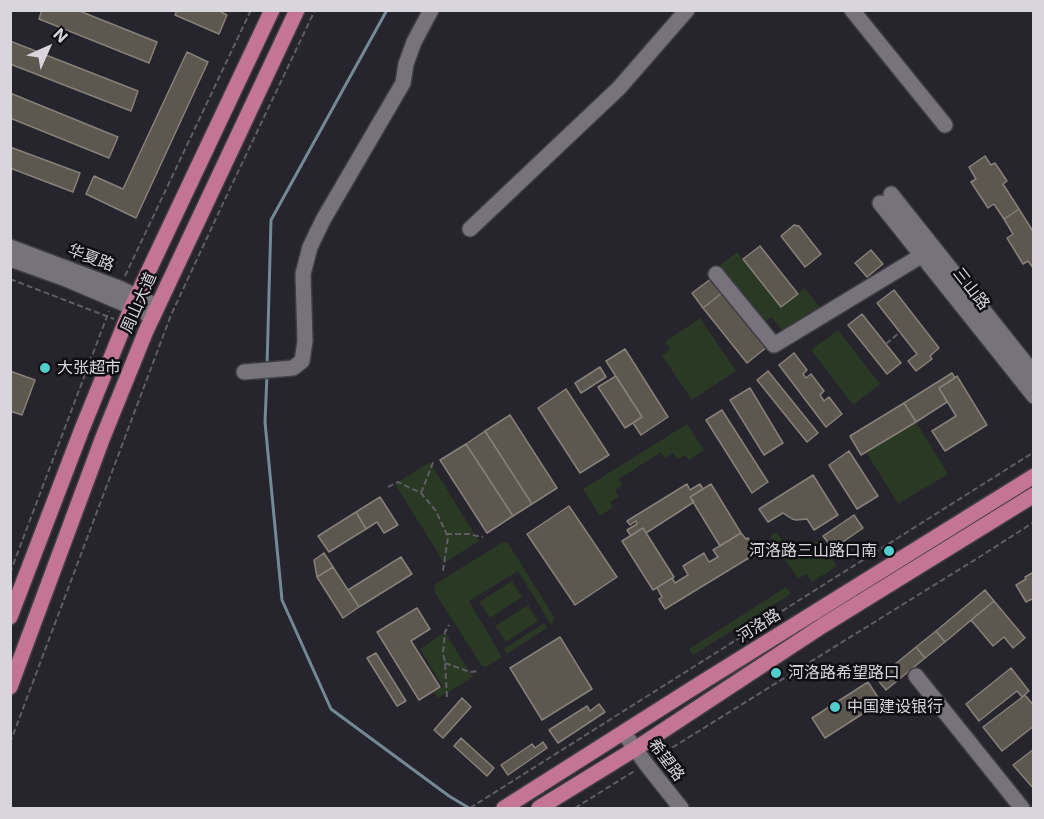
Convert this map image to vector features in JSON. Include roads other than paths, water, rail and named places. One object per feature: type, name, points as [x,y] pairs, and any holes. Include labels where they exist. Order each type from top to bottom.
[{"type":"main road","name":"周山大道","points":[[10,617],[134,301],[272,10]]},
{"type":"main road","name":"周山大道","points":[[10,687],[94,458],[146,331],[297,10]]},
{"type":"main road","name":"河洛路","points":[[508,806],[1034,476]]},
{"type":"main road","name":"河洛路","points":[[539,808],[635,749],[822,626],[1034,495]]},
{"type":"street","points":[[244,372],[293,368],[302,361],[305,341],[303,274],[310,247],[323,220],[403,83],[406,64],[414,42],[430,10]]},
{"type":"street","points":[[470,229],[618,88],[687,10]]},
{"type":"street","points":[[852,10],[945,125]]},
{"type":"street","name":"三山路","points":[[886,198],[1034,396]]},
{"type":"street","name":"华夏路","points":[[10,247],[118,288],[134,301]]},
{"type":"street","points":[[716,274],[774,345],[928,252]]},
{"type":"street","name":"三山路","points":[[928,252],[1034,374]]},
{"type":"street","name":"华夏路","points":[[10,259],[134,301],[155,311]]},
{"type":"street","points":[[916,676],[1022,808]]},
{"type":"street","name":"希望路","points":[[624,732],[681,808]]},
{"type":"waterway","points":[[267,366],[271,220],[387,10]]},
{"type":"waterway","points":[[267,375],[265,422],[282,600],[331,709],[449,796],[469,808]]},
{"type":"place","name":"大张超市","points":[[45,368]]},
{"type":"place","name":"河洛路三山路口南","points":[[889,551]]},
{"type":"place","name":"河洛路希望路口","points":[[776,673]]},
{"type":"place","name":"中国建设银行","points":[[835,707]]}]
